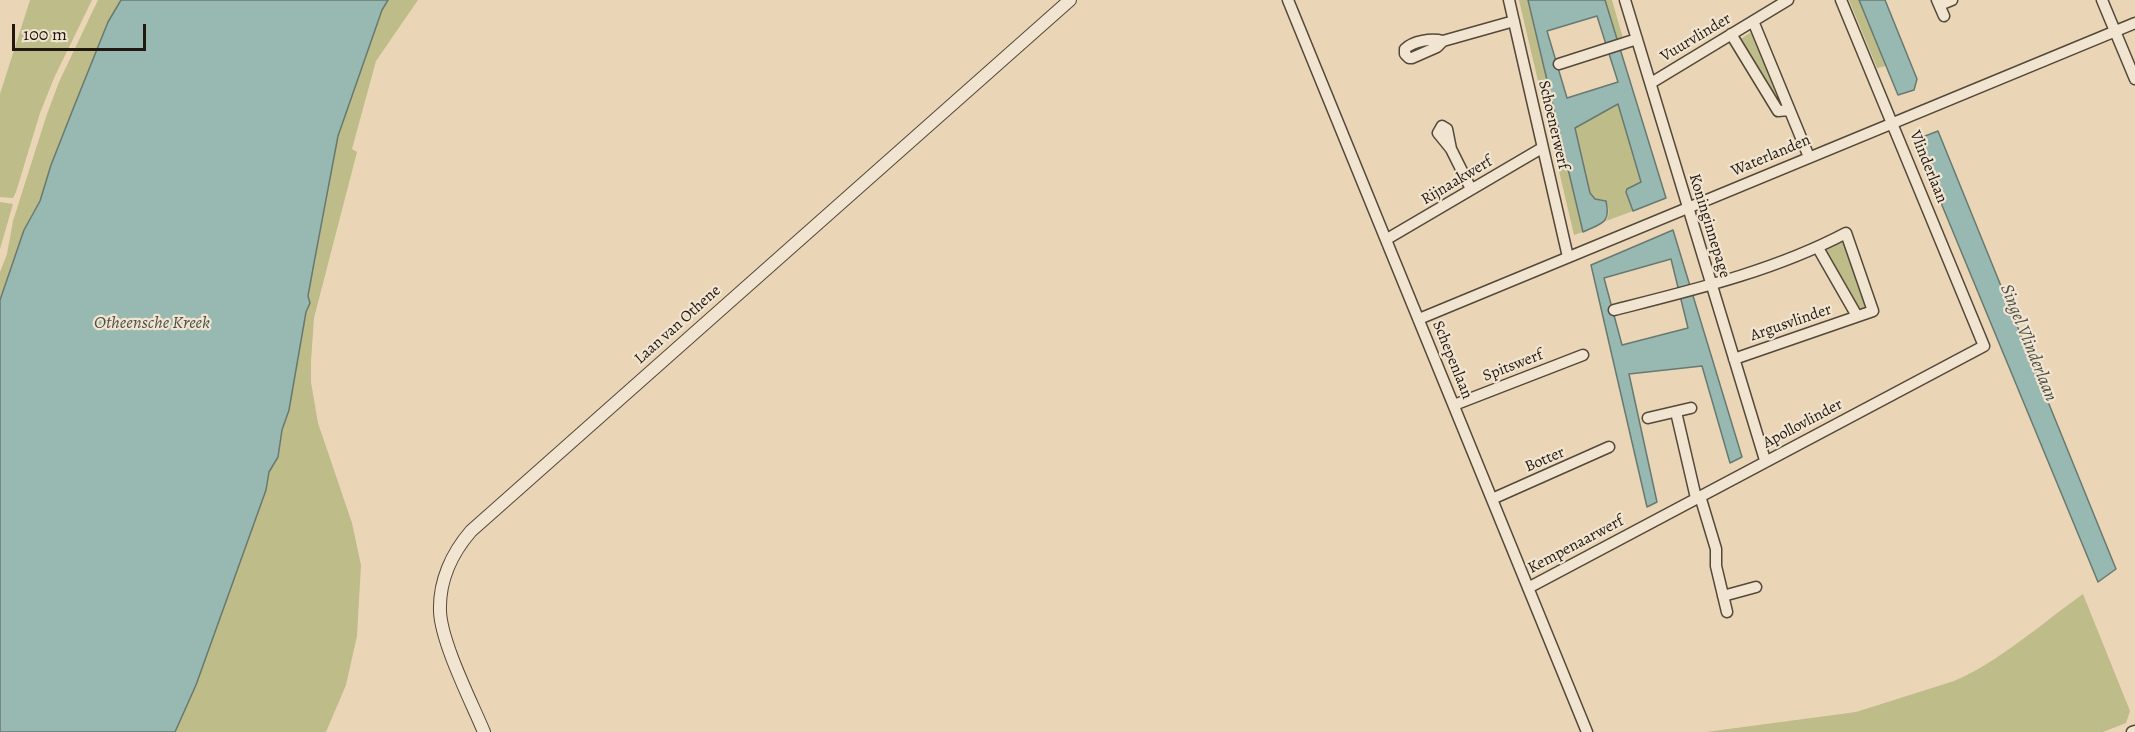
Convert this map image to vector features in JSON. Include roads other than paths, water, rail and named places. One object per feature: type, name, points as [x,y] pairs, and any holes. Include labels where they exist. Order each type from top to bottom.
[{"type":"street","name":"Laan van Othene","points":[[484,732],[452,656],[440,612],[441,591],[447,569],[462,542],[523,485],[1070,0]]},
{"type":"street","name":"Schepenlaan","points":[[1288,0],[1587,732]]},
{"type":"street","name":"Schoenerwerf","points":[[1509,0],[1568,257]]},
{"type":"street","name":"Koninginnepage","points":[[1625,0],[1765,460]]},
{"type":"street","name":"Vuurvlinder","points":[[1651,83],[1788,0]]},
{"type":"street","name":"Vlinderlaan","points":[[1841,0],[1984,346]]},
{"type":"street","points":[[1940,7],[1952,0]]},
{"type":"street","points":[[2102,0],[2135,79]]},
{"type":"street","points":[[1443,41],[1514,21]]},
{"type":"street","points":[[1752,21],[1809,157]]},
{"type":"street","name":"Waterlanden","points":[[1419,319],[2135,23]]},
{"type":"street","points":[[1731,34],[1778,111],[1789,110]]},
{"type":"street","points":[[1559,64],[1637,39]]},
{"type":"street","name":"Rijnaakwerf","points":[[1387,239],[1542,148]]},
{"type":"street","points":[[1451,149],[1471,189]]},
{"type":"street","name":"Argusvlinder","points":[[1614,310],[1712,285],[1818,248],[1846,233],[1873,311],[1734,359]]},
{"type":"street","name":"Argusvlinder","points":[[1818,248],[1857,316]]},
{"type":"street","name":"Apollovlinder","points":[[1637,529],[1984,346]]},
{"type":"street","name":"Spitswerf","points":[[1454,405],[1583,355]]},
{"type":"street","points":[[1648,418],[1690,408]]},
{"type":"street","points":[[1676,412],[1698,497],[1716,549],[1716,566],[1726,612]]},
{"type":"street","name":"Botter","points":[[1492,499],[1609,447]]},
{"type":"street","name":"Kempenaarwerf","points":[[1528,588],[1637,529]]},
{"type":"street","points":[[1723,596],[1756,587]]},
{"type":"water","name":"Otheensche Kreek","points":[[121,0],[388,0],[382,10],[338,136],[308,296],[310,303],[306,312],[289,410],[282,430],[278,457],[269,472],[266,490],[196,685],[175,732],[0,732],[0,300],[24,230],[40,201],[51,165],[108,22]]},
{"type":"water","points":[[1528,0],[1605,0],[1666,198],[1633,211],[1626,192],[1627,189],[1641,182],[1618,104],[1575,128],[1590,193],[1595,199],[1606,201],[1607,209],[1604,222],[1583,232]],"holes":[[[1597,16],[1618,82],[1567,98],[1547,31]]]},
{"type":"water","points":[[1859,0],[1885,0],[1917,79],[1914,90],[1898,95]]},
{"type":"water","points":[[1938,131],[2116,569],[2098,582],[1915,140]]},
{"type":"water","points":[[1673,230],[1742,457],[1730,463],[1702,366],[1629,374],[1657,502],[1647,507],[1591,265]],"holes":[[[1671,259],[1688,328],[1622,345],[1604,278]]]},
{"type":"water label","name":"Singel Vlinderlaan","points":[[2028,343]]}]
